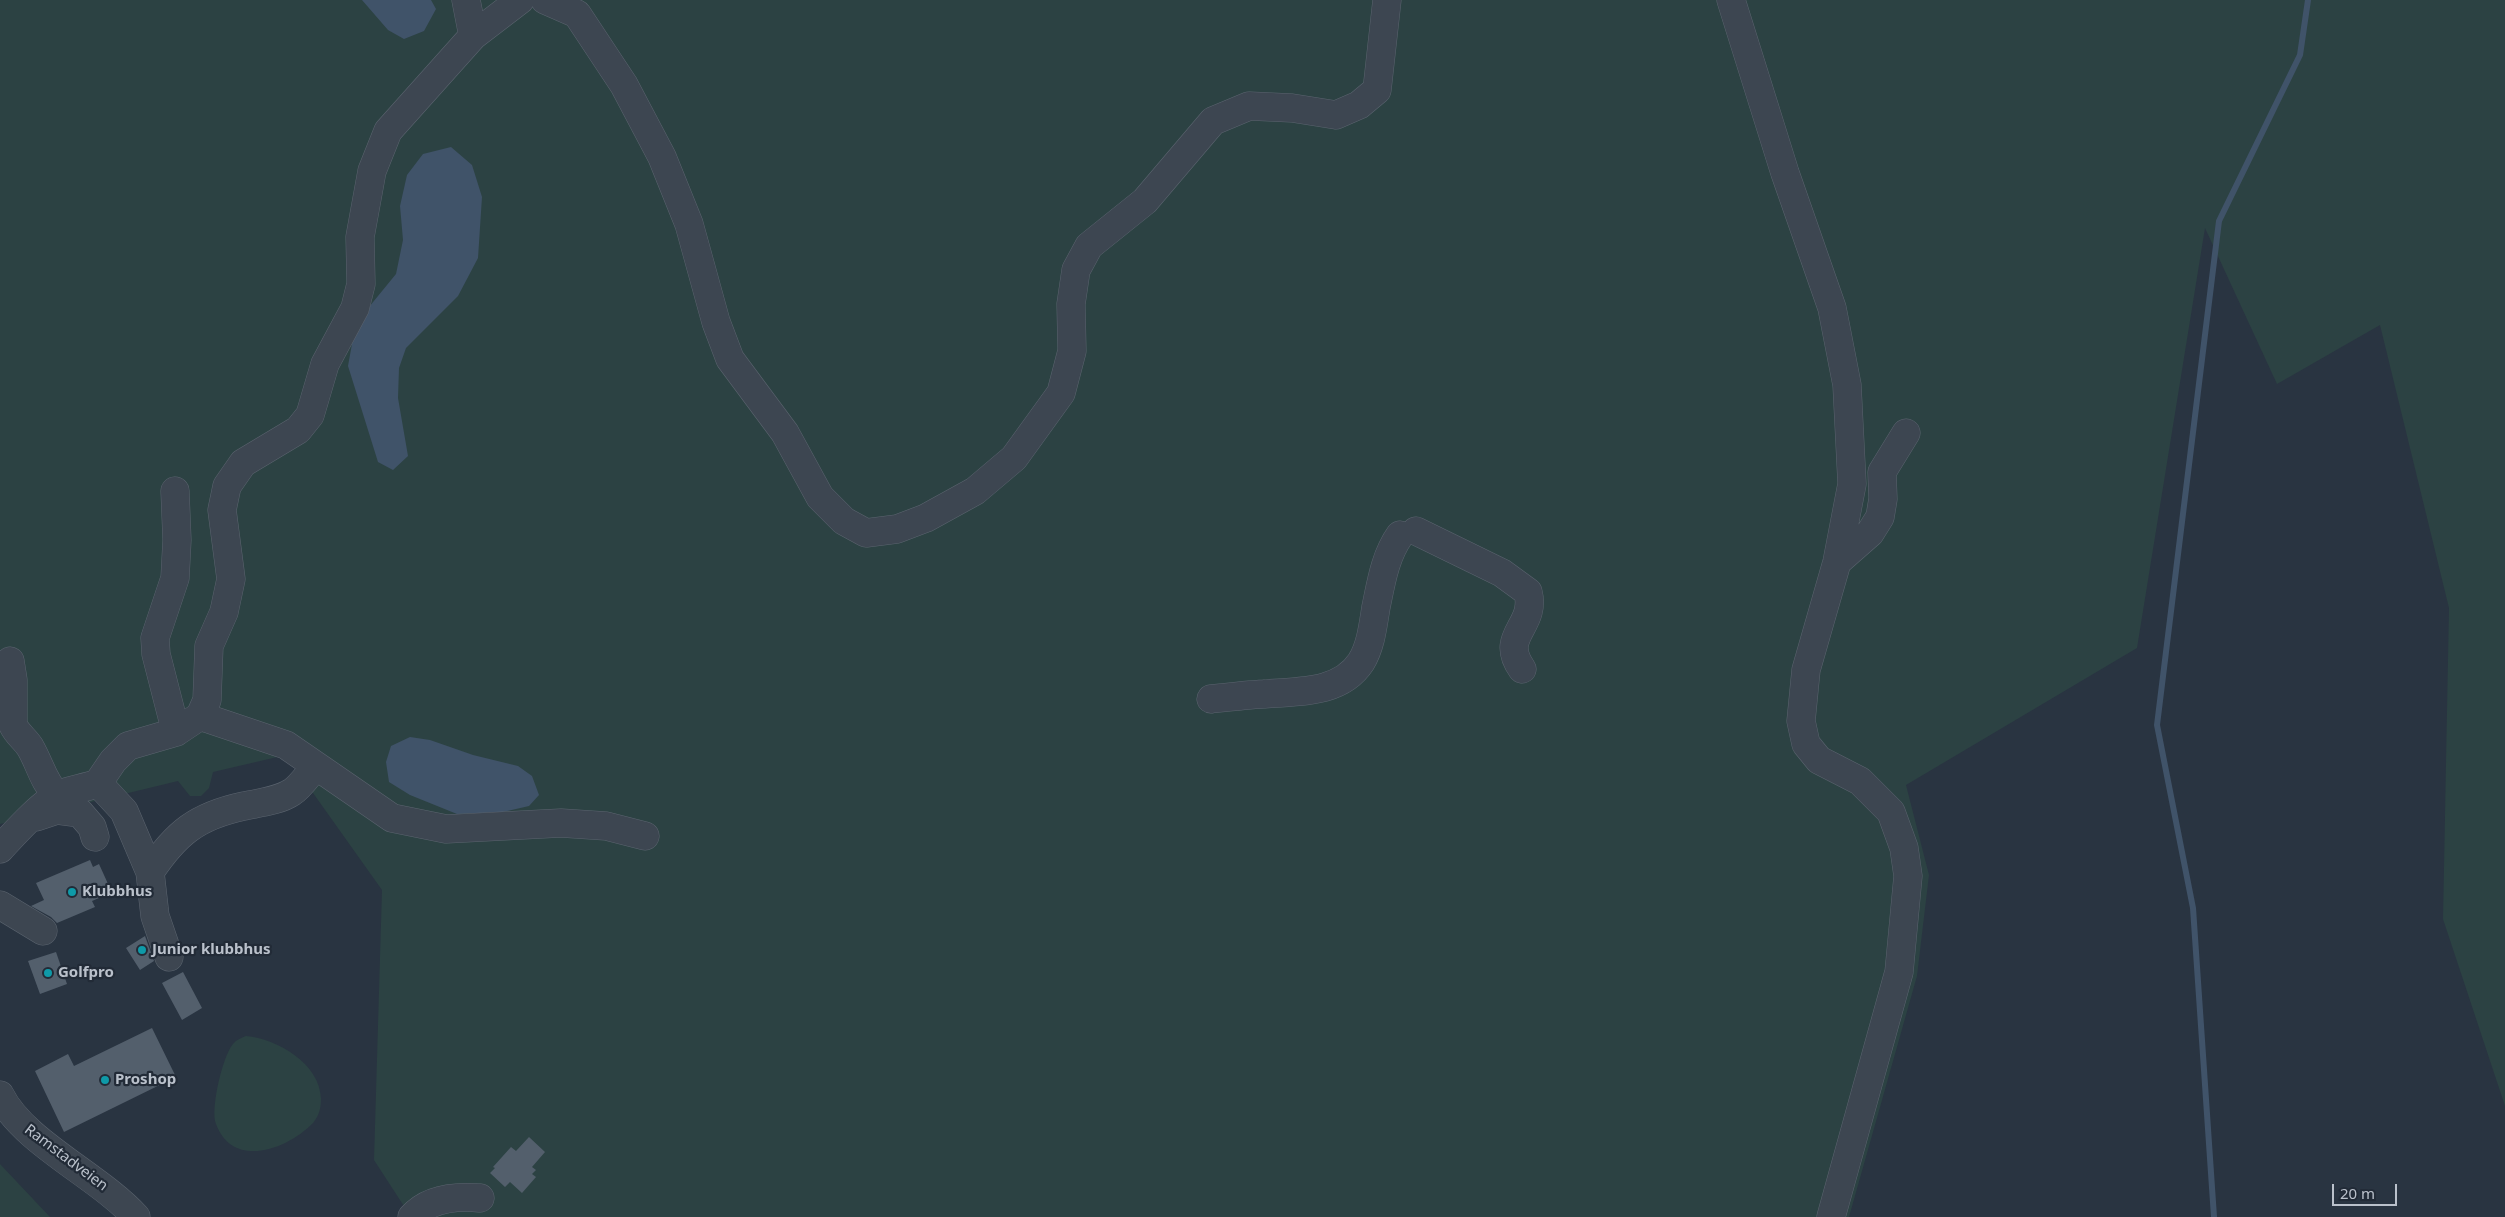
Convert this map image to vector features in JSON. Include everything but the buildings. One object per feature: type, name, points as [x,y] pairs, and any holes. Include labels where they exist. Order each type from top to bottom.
[{"type":"street","points":[[466,0],[473,36]]},
{"type":"street","points":[[0,849],[57,796],[98,784],[113,761],[128,746],[176,732],[200,716],[207,700],[209,646],[224,612],[231,579],[222,510],[227,486],[242,463],[298,430],[310,415],[325,364],[355,308],[361,284],[360,237],[372,171],[388,131],[473,36],[520,0]]},
{"type":"street","points":[[545,0],[576,14],[624,85],[662,157],[689,224],[716,322],[730,359],[785,433],[820,496],[844,521],[866,533],[896,529],[926,518],[974,491],[1014,458],[1062,394],[1072,350],[1071,304],[1076,270],[1089,246],[1145,201],[1213,121],[1249,106],[1292,108],[1336,115],[1359,105],[1377,90],[1387,0]]},
{"type":"street","points":[[1731,0],[1785,174],[1832,308],[1847,385],[1852,484],[1837,562],[1806,670],[1801,721],[1806,744],[1819,760],[1860,781],[1891,812],[1904,848],[1908,876],[1899,972],[1831,1217]]},
{"type":"street","points":[[1837,562],[1870,533],[1880,516],[1883,499],[1882,472],[1906,433]]},
{"type":"street","points":[[175,491],[177,540],[175,578],[155,638],[156,654],[176,732]]},
{"type":"street","points":[[1211,699],[1303,692],[1344,680],[1355,671],[1368,647],[1385,566],[1393,545],[1408,533],[1502,574],[1528,592],[1531,602],[1530,614],[1513,647],[1516,661],[1522,669]]},
{"type":"street","points":[[10,661],[13,680],[13,725],[30,746],[45,780],[57,796]]},
{"type":"street","points":[[200,716],[286,746],[392,818],[446,829],[561,823],[606,826],[645,836]]},
{"type":"street","points":[[150,872],[163,853],[184,830],[218,812],[262,802],[292,792],[315,767]]},
{"type":"street","points":[[98,784],[124,811],[150,872],[155,916],[169,957]]},
{"type":"street","points":[[28,821],[42,814],[57,810],[80,812],[92,827],[95,837]]},
{"type":"street","points":[[0,906],[43,931]]},
{"type":"street","name":"Ramstadveien","points":[[0,1095],[10,1112],[30,1132],[111,1192],[136,1217]]},
{"type":"street","points":[[412,1217],[419,1210],[448,1198],[480,1198]]},
{"type":"green space","points":[[0,0],[2505,0],[2505,1106],[2443,919],[2449,608],[2380,325],[2277,384],[2205,228],[2137,648],[1906,785],[1929,875],[1917,976],[1849,1217],[411,1217],[374,1160],[382,890],[286,755],[213,772],[209,788],[201,796],[190,796],[178,781],[0,824]]},
{"type":"green space","points":[[246,1036],[271,1042],[295,1055],[313,1074],[319,1086],[321,1099],[317,1118],[313,1123],[290,1141],[262,1150],[248,1151],[235,1147],[224,1138],[216,1124],[215,1117],[218,1082],[225,1059],[234,1043]]},
{"type":"green space","points":[[0,1164],[50,1217],[0,1217]]},
{"type":"water","points":[[362,0],[431,0],[436,9],[424,31],[404,39],[388,30]]},
{"type":"water","points":[[451,147],[472,165],[482,197],[478,258],[458,296],[406,348],[399,368],[398,398],[408,456],[393,470],[378,462],[348,366],[354,333],[369,307],[396,274],[403,240],[400,206],[407,175],[423,154]]},
{"type":"water","points":[[410,737],[430,740],[473,755],[518,766],[532,776],[539,795],[529,806],[503,812],[457,814],[410,795],[389,782],[386,762],[391,746]]},
{"type":"waterway","points":[[2214,1217],[2193,908],[2157,725],[2219,221],[2300,55],[2308,0]]},
{"type":"place","name":"Klubbhus","points":[[72,892]]},
{"type":"place","name":"Junior klubbhus","points":[[142,950]]},
{"type":"place","name":"Golfpro","points":[[48,973]]},
{"type":"place","name":"Proshop","points":[[105,1080]]}]
